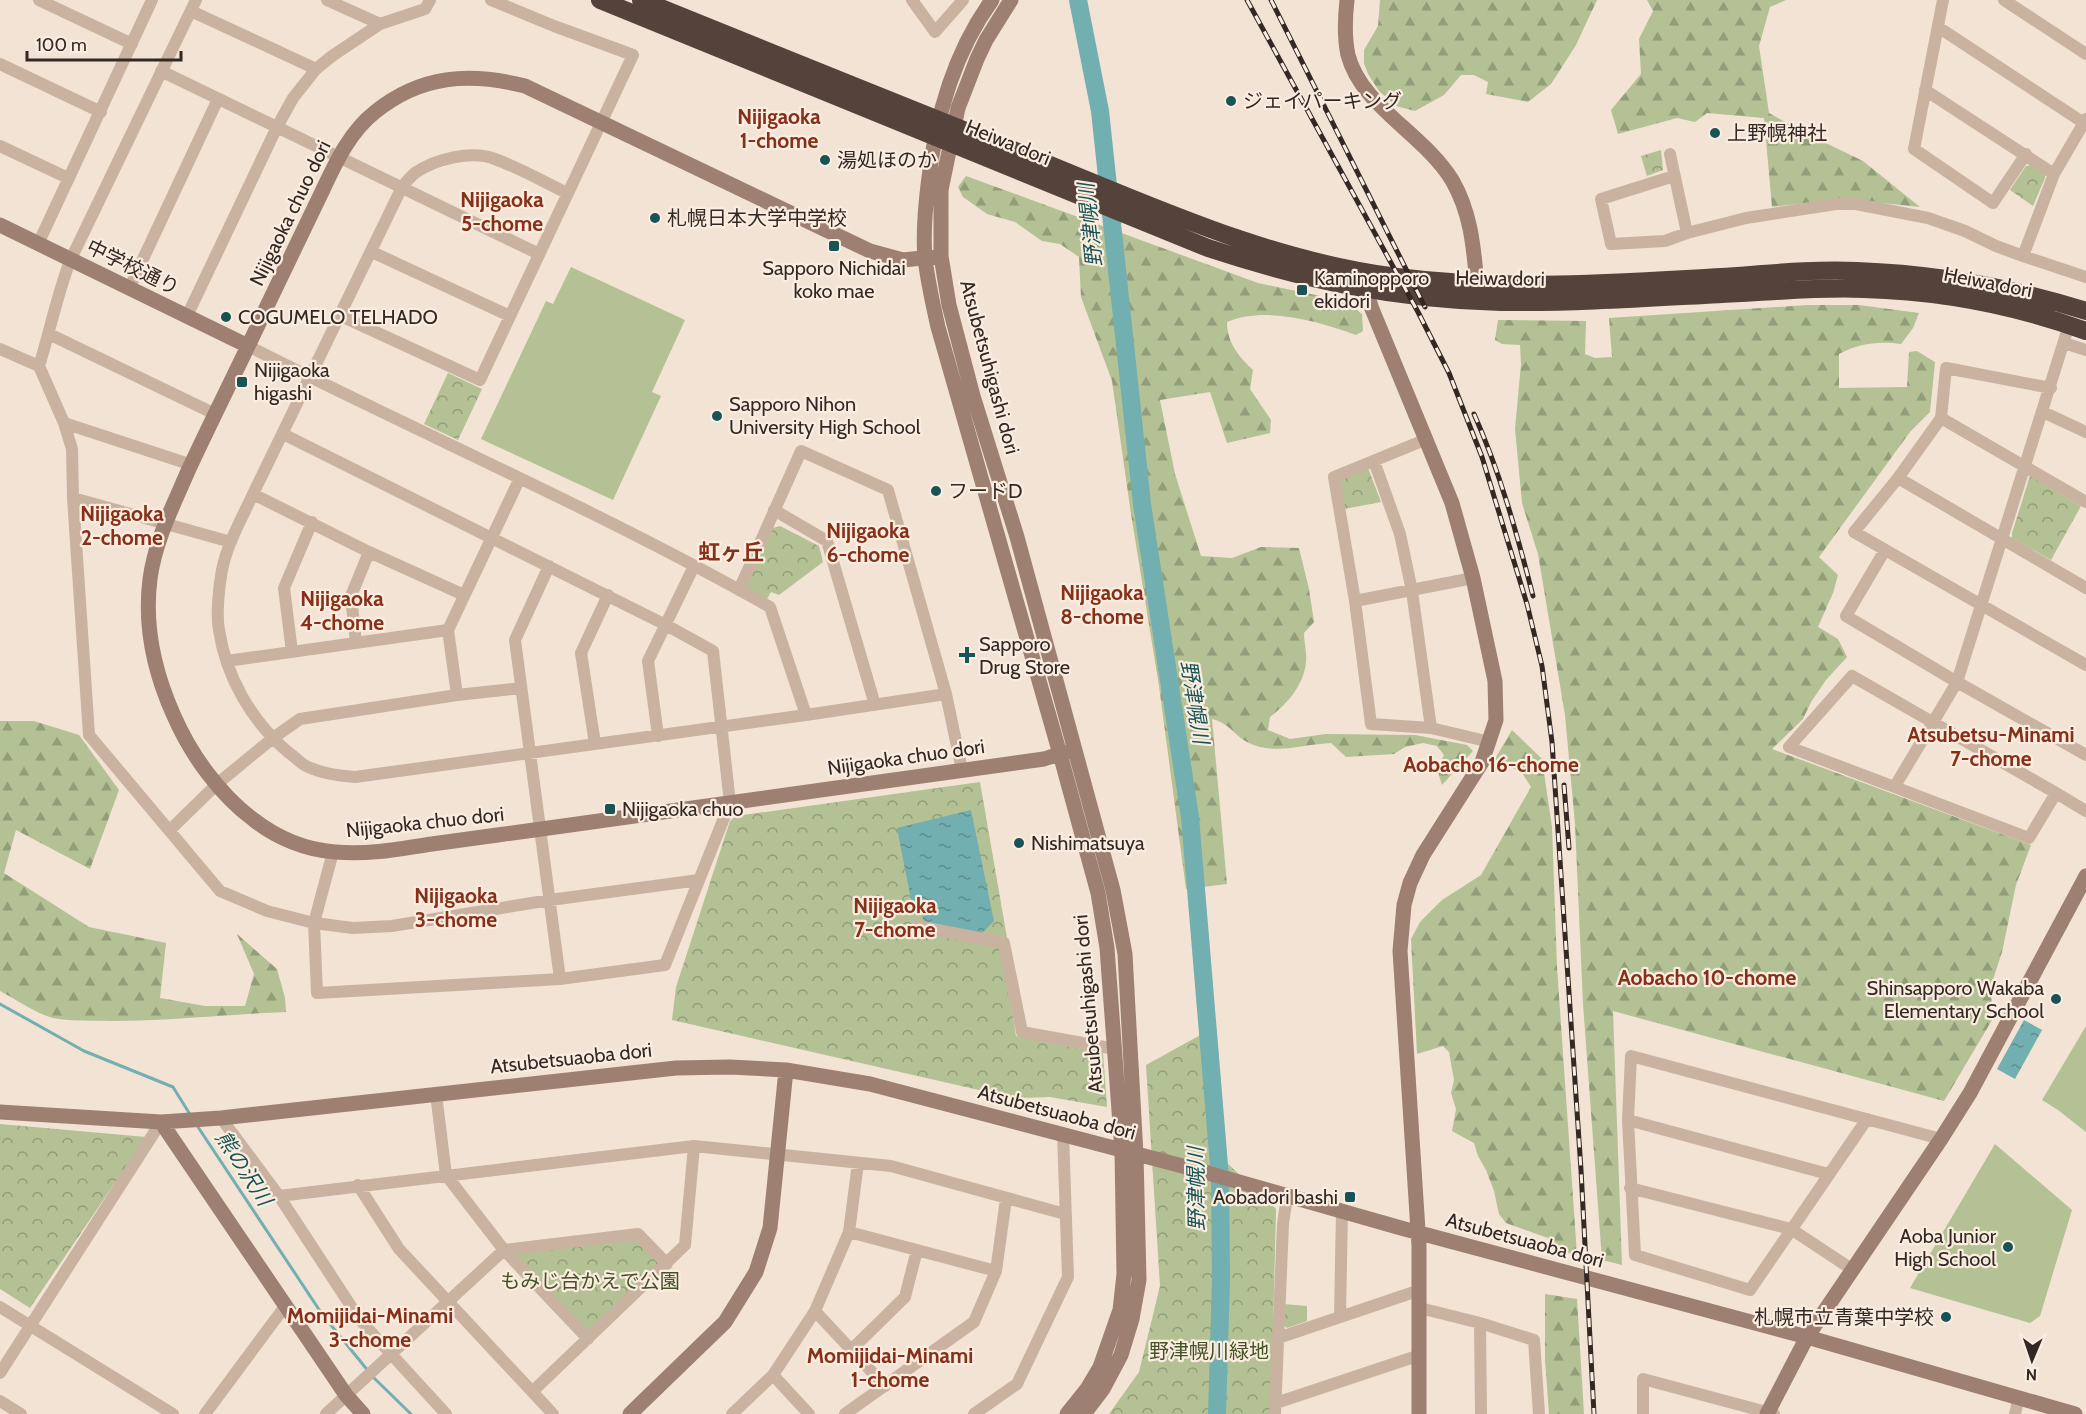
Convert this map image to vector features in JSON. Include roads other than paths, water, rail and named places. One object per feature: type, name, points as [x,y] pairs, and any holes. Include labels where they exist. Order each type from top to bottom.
[{"type":"highway","points":[[600,0],[944,131]]},
{"type":"highway","points":[[641,0],[944,131]]},
{"type":"highway","name":"Heiwa dori","points":[[944,131],[1075,175],[1248,242],[1296,257],[1478,293],[1570,302],[1863,288],[1923,293],[1991,303],[2078,328]]},
{"type":"highway","name":"Heiwa dori","points":[[944,131],[1079,195],[1208,248],[1273,269],[1366,290],[1413,297],[1590,284],[1853,271],[1919,275],[1966,281],[2030,294],[2086,311]]},
{"type":"street","points":[[39,0],[132,44]]},
{"type":"street","points":[[38,244],[152,0]]},
{"type":"street","points":[[327,0],[380,24]]},
{"type":"street","points":[[187,316],[277,127],[293,99],[316,69],[380,24],[425,9],[430,0]]},
{"type":"street","points":[[341,316],[480,380],[633,55],[491,0]]},
{"type":"street","points":[[912,0],[935,32],[963,0]]},
{"type":"street","name":"Atsubetsuhigashi dori","points":[[966,398],[938,327],[925,258],[925,209],[944,131],[960,102],[986,40],[1011,0]]},
{"type":"street","points":[[1347,0],[1346,43],[1353,70],[1371,95],[1422,142],[1439,162],[1461,198],[1469,221],[1475,251],[1478,293]]},
{"type":"street","points":[[1943,0],[1914,149],[1993,203],[2026,153]]},
{"type":"street","points":[[2004,0],[2086,54]]},
{"type":"street","name":"Atsubetsuhigashi dori","points":[[986,2],[960,56],[943,101],[944,131],[940,190],[941,256],[966,398],[1067,752],[1113,890],[1125,954],[1129,1153],[1124,1275],[1120,1310],[1100,1367],[1087,1389],[1067,1414]]},
{"type":"street","points":[[316,69],[193,5],[70,261],[61,285],[39,366],[64,423],[72,449],[73,498],[89,735],[220,891],[267,911],[314,923],[353,928],[393,926],[550,900],[699,880]]},
{"type":"street","points":[[1938,27],[2085,121],[2054,174],[2023,256]]},
{"type":"street","points":[[0,64],[101,112]]},
{"type":"street","points":[[161,71],[539,254]]},
{"type":"street","name":"Nijigaoka chuo dori","points":[[941,256],[903,260],[870,251],[525,86],[496,79],[463,78],[441,80],[418,87],[400,96],[370,116],[339,156],[165,523],[150,579],[149,615],[151,646],[161,688],[184,739],[217,784],[249,816],[274,833],[311,848],[333,852],[365,854],[1044,759],[1067,752]]},
{"type":"street","points":[[1925,90],[2026,153],[2054,174]]},
{"type":"street","points":[[129,288],[218,99]]},
{"type":"street","points":[[0,146],[69,178]]},
{"type":"street","points":[[1670,154],[1687,233]]},
{"type":"street","points":[[567,193],[493,158],[473,156],[451,158],[429,165],[414,174],[402,187],[231,542],[222,569],[218,629],[235,683],[248,706],[273,738],[304,765],[330,775],[355,777],[946,694]]},
{"type":"street","points":[[1674,176],[1601,199],[1611,244],[1665,242],[1687,233],[1746,218],[1836,204],[1856,204],[1928,218],[1965,231],[1996,246],[2086,278]]},
{"type":"street","name":"中学校通り","points":[[0,225],[248,346]]},
{"type":"street","points":[[372,252],[510,316]]},
{"type":"street","points":[[1359,271],[1372,309],[1452,503],[1473,578],[1495,681],[1497,720],[1482,762],[1422,855],[1410,883],[1404,905],[1400,951],[1418,1233],[1419,1414]]},
{"type":"street","points":[[1895,786],[1957,682],[2064,343],[2078,328]]},
{"type":"street","points":[[49,334],[215,414]]},
{"type":"street","points":[[2064,343],[2086,350]]},
{"type":"street","points":[[248,346],[520,478],[770,607],[806,715]]},
{"type":"street","points":[[0,349],[39,366]]},
{"type":"street","points":[[2051,388],[1946,368],[1941,418],[1898,478],[1854,532],[2086,665]]},
{"type":"street","points":[[2043,412],[2086,432]]},
{"type":"street","points":[[1941,418],[2086,502]]},
{"type":"street","points":[[64,423],[192,465]]},
{"type":"street","points":[[283,434],[608,595],[713,651],[722,726],[730,803],[665,965],[560,979],[317,993],[314,923],[333,852]]},
{"type":"street","points":[[1427,439],[1334,477],[1355,601],[1371,724],[1431,728],[1490,742]]},
{"type":"street","points":[[739,590],[801,451],[888,490],[946,694],[962,770]]},
{"type":"street","points":[[1374,461],[1400,534],[1412,591],[1431,728]]},
{"type":"street","points":[[457,695],[448,630],[520,478]]},
{"type":"street","points":[[1898,478],[2086,588]]},
{"type":"street","points":[[254,494],[369,552],[464,595]]},
{"type":"street","points":[[73,498],[231,542]]},
{"type":"street","points":[[774,510],[827,541],[875,705]]},
{"type":"street","points":[[292,652],[284,588],[312,522]]},
{"type":"street","points":[[1885,550],[1846,616],[2086,755]]},
{"type":"street","points":[[356,643],[351,596],[369,552]]},
{"type":"street","points":[[549,566],[515,640],[560,979]]},
{"type":"street","points":[[658,736],[648,662],[694,566]]},
{"type":"street","points":[[1355,601],[1473,578]]},
{"type":"street","points":[[595,744],[581,653],[608,595]]},
{"type":"street","points":[[227,661],[448,630]]},
{"type":"street","points":[[2056,793],[2029,838],[1789,747],[1852,676],[1933,722],[2056,793],[2086,811]]},
{"type":"street","points":[[170,830],[217,784],[300,719],[457,695],[521,688]]},
{"type":"street","name":"Atsubetsuhigashi dori","points":[[1067,752],[1098,893],[1107,948],[1115,1048],[1129,1153],[1139,1280],[1132,1319],[1117,1363],[1103,1389],[1084,1414]]},
{"type":"street","points":[[1643,1414],[1643,1379],[1770,1413],[1807,1337],[1970,1093],[2081,898],[2086,876]]},
{"type":"street","points":[[917,926],[1004,943],[1022,1032],[1115,1048]]},
{"type":"street","points":[[1867,1119],[1750,1290],[1635,1255],[1628,1120],[1630,1056],[1867,1119],[1941,1139]]},
{"type":"street","name":"Atsubetsuaoba dori","points":[[0,1112],[167,1122],[676,1068],[730,1067],[786,1070],[870,1084],[1063,1134],[1418,1233],[1807,1337],[2075,1414]]},
{"type":"street","points":[[630,1414],[726,1322],[756,1272],[770,1228],[786,1070]]},
{"type":"street","points":[[436,1094],[446,1175],[504,1250],[588,1339]]},
{"type":"street","points":[[214,1118],[279,1196],[360,1320],[446,1414]]},
{"type":"street","points":[[1628,1120],[1828,1173]]},
{"type":"street","points":[[0,1373],[167,1122],[286,1305],[350,1391],[363,1414]]},
{"type":"street","points":[[974,1414],[1017,1384],[1068,1277],[1063,1134]]},
{"type":"street","points":[[279,1196],[694,1146],[891,1166],[1065,1214]]},
{"type":"street","points":[[533,1391],[685,1245],[694,1146]]},
{"type":"street","points":[[732,1414],[773,1375],[815,1311],[849,1232],[858,1163]]},
{"type":"street","points":[[358,1185],[399,1249],[553,1414]]},
{"type":"street","points":[[1630,1188],[1791,1229],[1853,1270]]},
{"type":"street","points":[[1287,1196],[1283,1224],[1276,1408],[1420,1355]]},
{"type":"street","points":[[845,1414],[974,1322],[996,1271],[1006,1199]]},
{"type":"street","points":[[1340,1316],[1342,1211]]},
{"type":"street","points":[[849,1232],[996,1271]]},
{"type":"street","points":[[326,1414],[504,1250],[638,1233],[667,1264]]},
{"type":"street","points":[[852,1349],[905,1297],[917,1250]]},
{"type":"street","points":[[1278,1338],[1420,1290]]},
{"type":"street","points":[[205,1414],[286,1305]]},
{"type":"street","points":[[0,1307],[173,1414]]},
{"type":"street","points":[[1420,1308],[1534,1340],[1539,1414]]},
{"type":"street","points":[[815,1311],[885,1386]]},
{"type":"street","points":[[1480,1323],[1481,1414]]},
{"type":"street","points":[[773,1375],[809,1414]]},
{"type":"street","points":[[2015,1414],[2019,1397]]},
{"type":"street","points":[[0,1401],[21,1414]]},
{"type":"water","points":[[971,810],[994,921],[982,933],[924,923],[922,914],[914,915],[897,828]]},
{"type":"water","points":[[2024,1020],[2042,1030],[2015,1079],[1997,1069]]},
{"type":"waterway","name":"野津幌川","points":[[1078,0],[1100,111],[1142,504],[1190,817],[1220,1177],[1221,1279],[1217,1414]]},
{"type":"waterway","name":"熊の沢川","points":[[0,1004],[84,1051],[173,1087],[191,1116]]},
{"type":"waterway","name":"熊の沢川","points":[[196,1124],[322,1314],[369,1372]]},
{"type":"waterway","name":"熊の沢川","points":[[373,1377],[411,1414]]},
{"type":"railway","points":[[1247,0],[1449,373],[1482,457],[1527,604],[1542,666],[1552,742],[1581,1170],[1594,1414]]},
{"type":"railway","points":[[1271,0],[1425,307]]},
{"type":"railway","points":[[1474,414],[1500,481],[1533,596]]},
{"type":"railway","points":[[1564,785],[1569,848]]},
{"type":"place","name":"ジェイパーキング","points":[[1231,101]]},
{"type":"place","name":"上野幌神社","points":[[1715,133]]},
{"type":"place","name":"湯処ほのか","points":[[825,160]]},
{"type":"place","name":"札幌日本大学中学校","points":[[655,218]]},
{"type":"place","name":"Sapporo Nichidai koko mae","points":[[834,246]]},
{"type":"place","name":"Kaminopporo ekidori","points":[[1302,290]]},
{"type":"place","name":"COGUMELO TELHADO","points":[[226,317]]},
{"type":"place","name":"Nijigaoka higashi","points":[[242,382]]},
{"type":"place","name":"Sapporo Nihon University High School","points":[[717,416]]},
{"type":"place","name":"フードD","points":[[936,491]]},
{"type":"place","name":"Sapporo Drug Store","points":[[967,655]]},
{"type":"place","name":"Nijigaoka chuo","points":[[610,809]]},
{"type":"place","name":"Nishimatsuya","points":[[1019,843]]},
{"type":"place","name":"Shinsapporo Wakaba Elementary School","points":[[2056,999]]},
{"type":"place","name":"Aobadori bashi","points":[[1350,1197]]},
{"type":"place","name":"Aoba Junior High School","points":[[2008,1247]]},
{"type":"place","name":"札幌市立青葉中学校","points":[[1946,1317]]},
{"type":"district","name":"Nijigaoka 1-chome","points":[[779,128]]},
{"type":"district","name":"Nijigaoka 5-chome","points":[[502,211]]},
{"type":"district","name":"Nijigaoka 2-chome","points":[[122,525]]},
{"type":"district","name":"Nijigaoka 6-chome","points":[[868,542]]},
{"type":"district","name":"虹ヶ丘","points":[[731,552]]},
{"type":"district","name":"Nijigaoka 8-chome","points":[[1102,604]]},
{"type":"district","name":"Nijigaoka 4-chome","points":[[342,610]]},
{"type":"district","name":"Atsubetsu-Minami 7-chome","points":[[1991,746]]},
{"type":"district","name":"Aobacho 16-chome","points":[[1491,764]]},
{"type":"district","name":"Nijigaoka 3-chome","points":[[456,907]]},
{"type":"district","name":"Nijigaoka 7-chome","points":[[895,917]]},
{"type":"district","name":"Aobacho 10-chome","points":[[1707,977]]},
{"type":"district","name":"Momijidai-Minami 3-chome","points":[[370,1327]]},
{"type":"district","name":"Momijidai-Minami 1-chome","points":[[890,1367]]},
{"type":"park label","name":"もみじ台かえで公園","points":[[590,1281]]},
{"type":"park label","name":"野津幌川緑地","points":[[1209,1351]]}]
